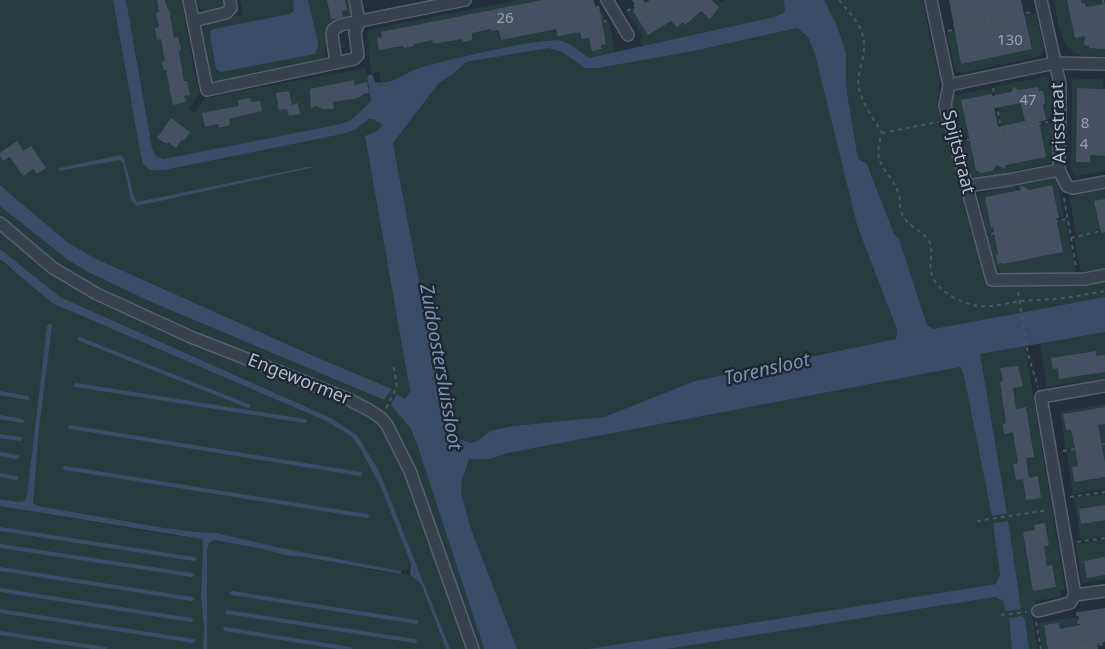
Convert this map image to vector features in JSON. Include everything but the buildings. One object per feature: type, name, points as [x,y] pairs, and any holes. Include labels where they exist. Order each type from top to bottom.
[{"type":"street","points":[[189,0],[206,90],[357,57],[355,33],[359,21],[355,0]]},
{"type":"street","points":[[193,21],[226,13],[231,8],[230,0]]},
{"type":"street","points":[[336,63],[332,38],[333,30],[340,25],[465,0]]},
{"type":"street","points":[[606,0],[628,35]]},
{"type":"street","name":"Spijtstraat","points":[[931,0],[949,86],[945,105],[992,280],[1015,280]]},
{"type":"street","name":"Arisstraat","points":[[1042,5],[1060,84],[1059,170],[1067,186]]},
{"type":"street","points":[[949,86],[1055,63],[1105,64]]},
{"type":"street","points":[[966,186],[1059,170]]},
{"type":"street","points":[[1067,186],[1073,188],[1105,182]]},
{"type":"street","name":"Engewormer","points":[[0,223],[53,268],[97,294],[191,337],[346,398],[381,418],[387,425],[410,471],[473,649]]},
{"type":"street","points":[[1015,280],[1079,279],[1105,274]]},
{"type":"street","points":[[1038,611],[1070,603],[1075,595],[1041,396],[1105,386]]},
{"type":"street","points":[[1075,595],[1105,591]]},
{"type":"path","points":[[662,0],[683,25]]},
{"type":"path","points":[[840,0],[857,20],[864,36],[865,49],[858,79],[859,90],[882,133],[878,149],[878,159],[883,170],[898,191],[902,215],[926,236],[930,243],[931,271],[942,290],[953,298],[974,306],[1053,299],[1105,290]]},
{"type":"path","points":[[985,0],[990,22]]},
{"type":"path","points":[[1103,0],[1105,9]]},
{"type":"path","points":[[938,33],[990,22],[1042,5]]},
{"type":"path","points":[[990,77],[1002,132]]},
{"type":"path","points":[[882,133],[949,120]]},
{"type":"path","points":[[955,142],[1060,120]]},
{"type":"path","points":[[1014,179],[1024,227]]},
{"type":"path","points":[[1067,186],[1064,197],[1066,219],[1079,279]]},
{"type":"path","points":[[979,236],[1066,219]]},
{"type":"path","points":[[1070,238],[1105,230]]},
{"type":"path","points":[[1015,280],[1028,354],[1041,396]]},
{"type":"path","points":[[381,418],[397,387],[393,363]]},
{"type":"path","points":[[1051,453],[1105,444]]},
{"type":"path","points":[[977,521],[1105,492]]},
{"type":"path","points":[[1067,544],[1105,538]]},
{"type":"path","points":[[1075,595],[1083,648],[1105,644]]},
{"type":"path","points":[[1000,615],[1038,611],[1036,619],[1040,649]]},
{"type":"green space","points":[[0,0],[113,0],[143,164],[355,130],[368,119],[373,119],[383,125],[377,131],[365,136],[410,391],[405,399],[391,405],[411,429],[418,447],[484,649],[476,649],[427,502],[404,441],[383,414],[373,405],[205,335],[98,287],[54,260],[0,216],[0,206],[68,260],[88,272],[149,301],[384,400],[392,389],[94,258],[66,241],[0,185]]},
{"type":"green space","points":[[126,0],[181,0],[199,94],[189,109],[194,113],[205,98],[365,68],[371,101],[351,120],[340,124],[164,159],[156,156],[152,148]]},
{"type":"green space","points":[[195,0],[226,0],[226,7],[222,10],[206,12],[198,8]]},
{"type":"green space","points":[[240,0],[293,0],[294,11],[289,14],[213,29],[210,35],[318,42],[308,0],[350,0],[353,15],[339,22],[330,32],[326,44],[325,60],[211,83],[201,33],[208,24],[225,18],[243,15]]},
{"type":"green space","points":[[518,0],[594,0],[595,6],[598,5],[607,20],[570,27],[570,29],[609,22],[615,52],[589,58],[562,41],[479,53],[417,69],[402,77],[381,83],[379,72],[372,74],[368,30]]},
{"type":"green space","points":[[646,0],[660,0],[683,26],[685,25],[663,0],[719,0],[722,3],[724,0],[784,0],[785,12],[774,17],[643,46],[640,40],[643,37],[627,12]]},
{"type":"green space","points":[[824,0],[922,0],[940,81],[937,104],[987,279],[991,285],[1062,286],[1105,281],[1105,297],[932,329],[927,325],[899,239],[894,234],[867,164],[858,159],[848,99],[846,53],[837,26]]},
{"type":"green space","points":[[1054,0],[1102,0],[1105,15],[1105,56],[1085,56],[1076,53],[1070,48],[1061,34]]},
{"type":"green space","points":[[1036,14],[1044,49],[1040,56],[962,73],[957,72],[947,33]]},
{"type":"green space","points":[[797,28],[808,37],[815,54],[857,225],[897,330],[896,339],[695,381],[604,417],[513,426],[490,431],[472,443],[456,438],[447,430],[393,143],[438,84],[466,62],[549,48],[562,52],[585,68],[598,68],[694,51]]},
{"type":"green space","points":[[1045,77],[1049,78],[1054,101],[1054,118],[1003,130],[993,87]]},
{"type":"green space","points":[[1103,79],[1103,87],[1105,88],[1105,171],[1076,176],[1071,166],[1072,83],[1073,80]]},
{"type":"green space","points":[[991,88],[1000,131],[962,138],[952,104],[954,95]]},
{"type":"green space","points":[[1054,123],[1052,163],[978,179],[971,175],[963,142]]},
{"type":"green space","points":[[1053,177],[1057,180],[1064,217],[1026,225],[1017,184]]},
{"type":"green space","points":[[1014,185],[1023,226],[987,234],[978,195]]},
{"type":"green space","points":[[1105,189],[1105,228],[1093,231],[1094,234],[1105,231],[1105,268],[1081,273],[1074,239],[1077,238],[1069,197]]},
{"type":"green space","points":[[1065,220],[1076,274],[1003,273],[996,268],[987,236]]},
{"type":"green space","points":[[0,227],[50,270],[197,344],[360,412],[375,422],[393,446],[409,480],[467,649],[450,649],[379,472],[357,435],[331,418],[60,297],[0,249]]},
{"type":"green space","points":[[0,260],[53,303],[326,421],[351,436],[360,448],[382,490],[411,564],[409,569],[403,571],[280,548],[216,533],[165,528],[38,506],[33,503],[51,325],[47,326],[27,496],[24,501],[18,502],[0,499]]},
{"type":"green space","points":[[1105,332],[1105,378],[1047,387],[1040,343]]},
{"type":"green space","points":[[1025,346],[1065,589],[1060,590],[1061,597],[1035,601],[1037,615],[1032,616],[1038,649],[1029,649],[1025,620],[1009,618],[1012,649],[667,649],[995,597],[1003,600],[1013,610],[1021,609],[1007,521],[993,524],[1000,575],[996,584],[588,649],[517,649],[470,526],[461,492],[462,480],[468,459],[489,459],[508,453],[960,367],[964,376],[992,515],[1007,512],[979,354]]},
{"type":"green space","points":[[1105,404],[1105,443],[1066,449],[1060,412]]},
{"type":"green space","points":[[1105,446],[1105,489],[1073,494],[1067,452]]},
{"type":"green space","points":[[1105,494],[1105,536],[1081,541],[1074,498]]},
{"type":"green space","points":[[0,506],[201,539],[203,541],[203,649],[0,649]]},
{"type":"green space","points":[[1105,539],[1105,579],[1082,583],[1076,544]]},
{"type":"green space","points":[[214,540],[284,555],[410,575],[422,586],[446,649],[207,649],[207,550],[209,543]]},
{"type":"green space","points":[[1077,617],[1082,649],[1042,649],[1038,623]]},
{"type":"water","name":"Torensloot","points":[[113,0],[126,0],[152,148],[156,156],[164,159],[340,124],[351,120],[371,101],[367,76],[372,74],[375,82],[387,82],[417,69],[446,61],[492,50],[553,40],[563,41],[589,58],[774,17],[785,12],[784,0],[824,0],[837,26],[846,53],[848,99],[858,159],[867,164],[894,234],[899,239],[927,325],[933,329],[1105,297],[1105,332],[980,354],[1007,513],[992,516],[964,376],[960,367],[508,453],[489,459],[469,459],[462,480],[461,492],[470,526],[517,649],[484,649],[418,447],[411,429],[391,405],[397,394],[405,399],[410,391],[365,136],[377,131],[383,125],[373,119],[368,119],[355,130],[342,134],[164,170],[150,170],[143,164]],"holes":[[[797,28],[808,37],[815,54],[857,225],[897,330],[896,339],[695,381],[604,417],[513,426],[490,431],[472,443],[456,438],[447,430],[393,143],[438,84],[466,62],[549,48],[562,52],[585,68],[598,68],[694,51]]]},
{"type":"water","points":[[293,0],[308,0],[318,42],[315,54],[221,72],[216,69],[210,35],[213,29],[289,14],[294,11]]},
{"type":"water","points":[[121,155],[124,159],[137,202],[307,167],[315,167],[137,206],[131,200],[123,163],[120,160],[59,171],[59,168]]},
{"type":"water","points":[[0,185],[66,241],[94,258],[392,389],[384,400],[149,301],[88,272],[68,260],[0,206]]},
{"type":"water","points":[[0,249],[60,297],[331,418],[357,435],[379,471],[450,649],[446,649],[422,586],[410,575],[411,564],[382,490],[360,448],[351,436],[326,421],[52,303],[0,259]]},
{"type":"water","points":[[49,324],[52,325],[39,430],[33,503],[38,506],[165,528],[216,533],[281,548],[401,571],[401,574],[284,555],[214,540],[209,543],[207,550],[207,649],[203,649],[204,628],[201,595],[203,541],[201,539],[0,506],[0,499],[18,502],[24,501],[27,496],[47,326]]},
{"type":"water","points":[[1008,521],[1021,609],[1006,611],[1003,601],[995,597],[667,649],[588,649],[996,584],[1000,575],[993,523]]},
{"type":"water","points":[[1022,616],[1025,620],[1029,649],[1012,649],[1009,618]]},
{"type":"waterway","points":[[80,339],[248,406]]},
{"type":"waterway","points":[[76,385],[305,421]]},
{"type":"waterway","points":[[0,393],[27,398]]},
{"type":"waterway","points":[[0,417],[22,421]]},
{"type":"waterway","points":[[70,427],[360,474]]},
{"type":"waterway","points":[[0,436],[20,439]]},
{"type":"waterway","points":[[0,454],[17,457]]},
{"type":"waterway","points":[[65,468],[367,516]]},
{"type":"waterway","points":[[0,475],[16,478]]},
{"type":"waterway","points":[[0,529],[194,559]]},
{"type":"waterway","points":[[0,546],[192,575]]},
{"type":"waterway","points":[[0,569],[192,599]]},
{"type":"waterway","points":[[0,590],[191,620]]},
{"type":"waterway","points":[[232,593],[416,622]]},
{"type":"waterway","points":[[0,611],[193,641]]},
{"type":"waterway","points":[[227,612],[415,641]]},
{"type":"waterway","points":[[225,629],[350,649]]},
{"type":"waterway","points":[[0,633],[105,649]]},
{"type":"water label","name":"Zuidoostersluissloot","points":[[440,367]]}]
